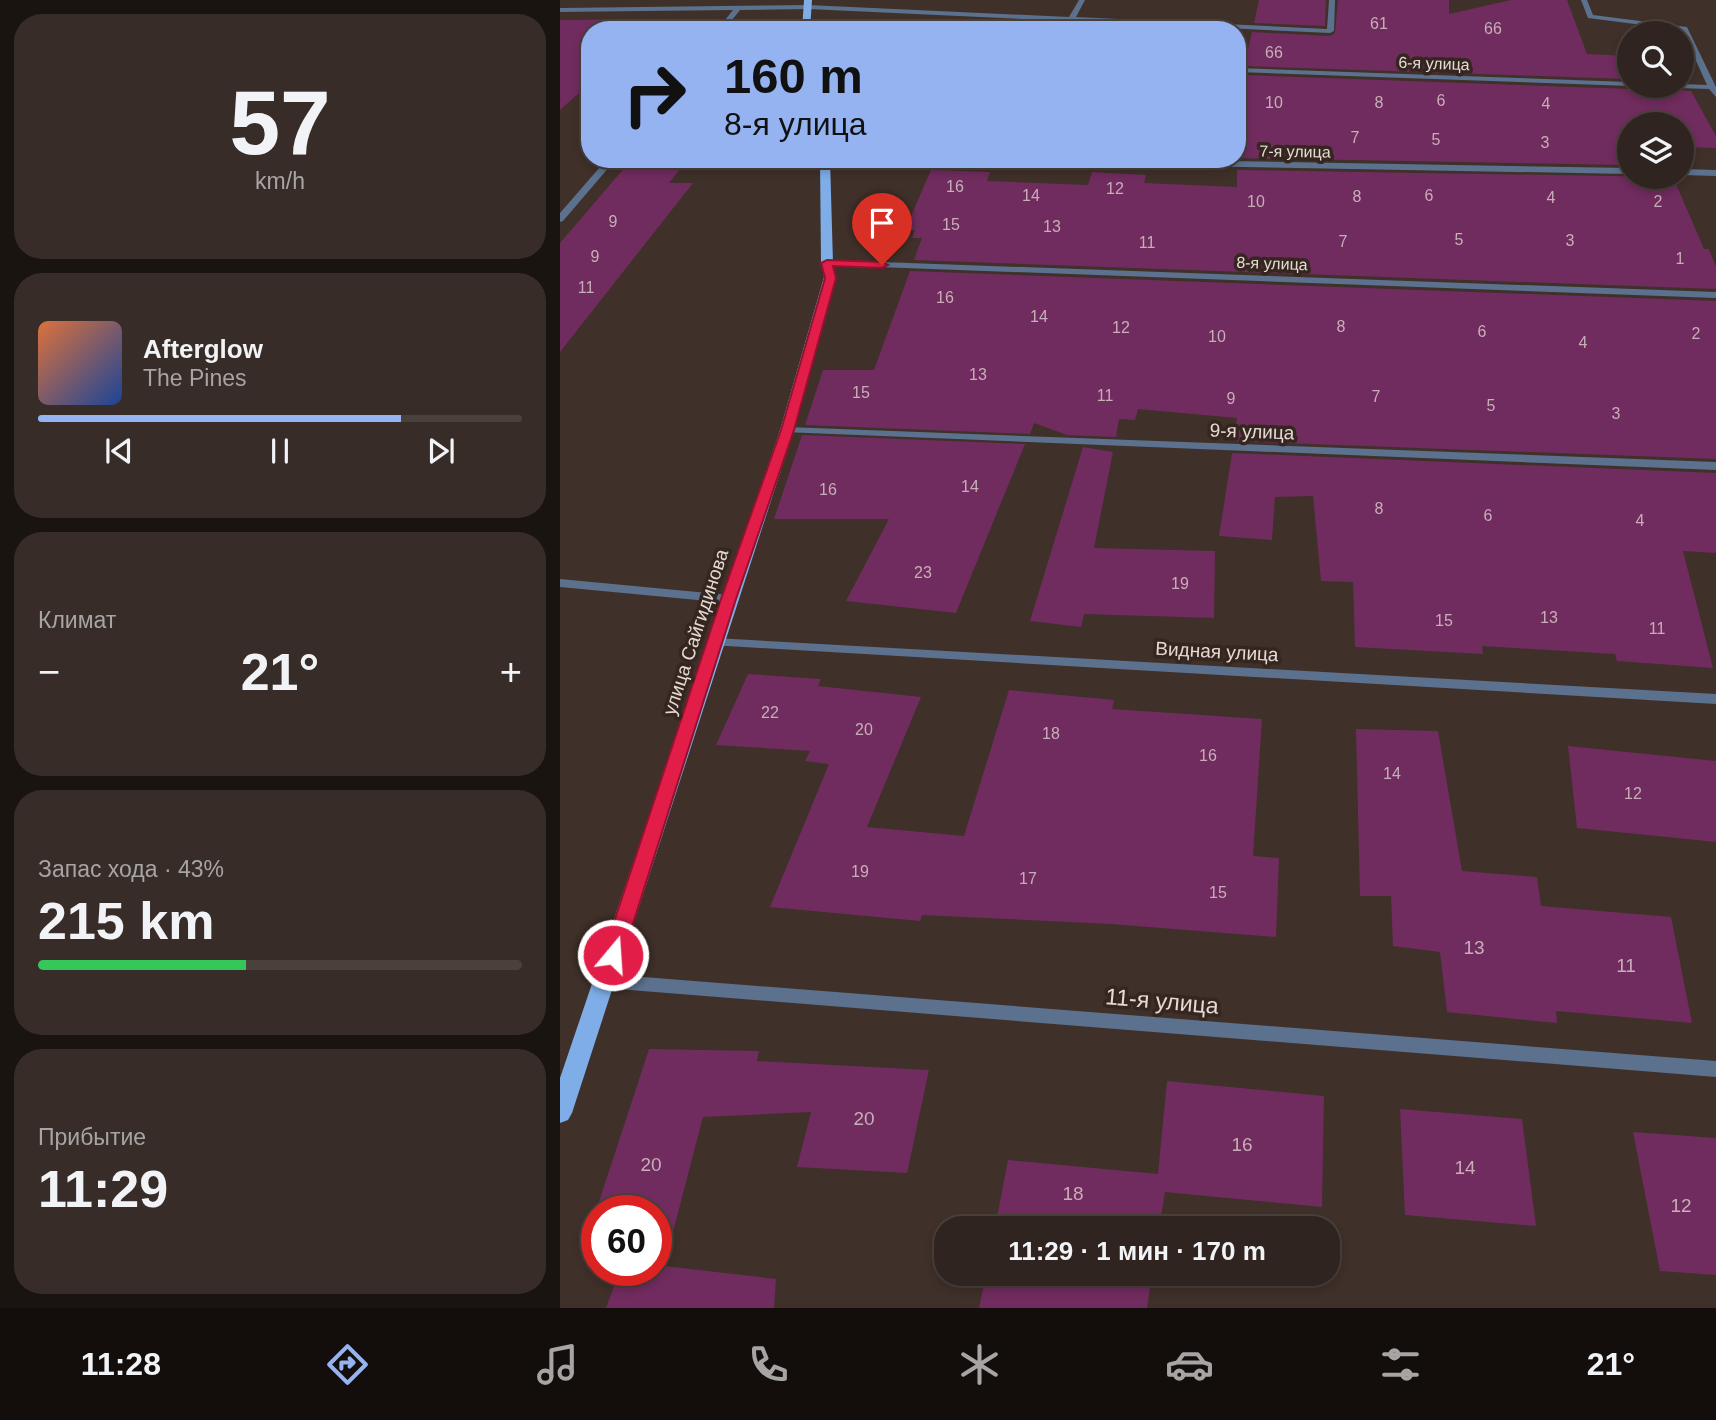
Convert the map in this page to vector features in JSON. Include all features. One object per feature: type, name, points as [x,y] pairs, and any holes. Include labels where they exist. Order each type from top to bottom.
[{"type":"main road","name":"улица Сайгидинова","points":[[560,1113],[787,430],[830,278],[827,263],[825,168]]},
{"type":"street","points":[[1070,20],[1082,0]]},
{"type":"street","points":[[1246,27],[1330,31],[1332,0]]},
{"type":"street","points":[[1584,0],[1590,17],[1685,28],[1714,91]]},
{"type":"street","points":[[560,10],[808,4],[1094,21]]},
{"type":"street","points":[[727,21],[739,7]]},
{"type":"street","name":"6-я улица","points":[[1246,70],[1617,84]]},
{"type":"street","points":[[1694,88],[1714,91]]},
{"type":"street","name":"7-я улица","points":[[1246,164],[1617,171]]},
{"type":"street","points":[[560,219],[604,168]]},
{"type":"street","points":[[1694,172],[1716,173]]},
{"type":"street","name":"8-я улица","points":[[827,263],[1716,295]]},
{"type":"street","name":"9-я улица","points":[[787,430],[1716,466]]},
{"type":"street","points":[[560,583],[729,599]]},
{"type":"street","name":"Видная улица","points":[[715,642],[1716,699]]},
{"type":"street","name":"11-я улица","points":[[605,981],[1716,1069]]},
{"type":"building","points":[[1259,0],[1326,0],[1325,26],[1254,23]]},
{"type":"building","points":[[1338,0],[1449,0],[1449,14],[1511,0],[1567,0],[1587,54],[1617,55],[1617,79],[1246,66],[1252,32],[1330,36],[1335,33]]},
{"type":"building","points":[[663,19],[581,21],[581,91],[560,110],[560,20]]},
{"type":"building","points":[[1246,75],[1617,88],[1617,98],[1694,96],[1716,136],[1716,148],[1694,147],[1694,112],[1617,112],[1617,165],[1246,158]]},
{"type":"building","points":[[624,168],[681,168],[669,183],[693,183],[560,352],[560,243]]},
{"type":"building","points":[[931,170],[990,172],[987,181],[1088,185],[1092,172],[1146,175],[1144,183],[1237,187],[1237,170],[1617,176],[1617,189],[1678,189],[1704,249],[1709,249],[1716,267],[1716,289],[914,260],[922,238],[912,238],[915,230],[905,230]]},
{"type":"building","points":[[910,271],[1716,301],[1716,459],[1233,441],[1237,418],[1138,409],[1135,420],[1119,419],[1116,437],[1067,435],[1034,423],[1030,434],[805,425],[823,370],[874,370]]},
{"type":"building","points":[[802,435],[1025,444],[956,613],[846,601],[889,519],[774,519]]},
{"type":"building","points":[[1083,447],[1113,452],[1094,548],[1215,551],[1214,618],[1084,614],[1081,627],[1030,621]]},
{"type":"building","points":[[1232,453],[1716,473],[1716,553],[1683,551],[1713,668],[1617,661],[1615,654],[1482,646],[1483,654],[1355,647],[1353,582],[1321,581],[1313,496],[1275,497],[1272,540],[1219,536]]},
{"type":"building","points":[[748,674],[821,679],[818,686],[921,697],[867,827],[964,836],[1009,690],[1114,700],[1112,709],[1262,719],[1253,856],[1279,858],[1276,937],[1111,924],[922,915],[920,921],[770,907],[829,764],[805,761],[810,751],[716,745]]},
{"type":"building","points":[[1356,729],[1438,731],[1462,871],[1537,877],[1541,906],[1671,917],[1692,1023],[1556,1011],[1557,1023],[1447,1012],[1440,952],[1393,946],[1391,896],[1360,896]]},
{"type":"building","points":[[1568,746],[1716,761],[1716,842],[1577,828]]},
{"type":"building","points":[[649,1049],[759,1051],[757,1061],[929,1070],[907,1173],[797,1167],[811,1112],[703,1117],[672,1235],[672,1195],[601,1195]]},
{"type":"building","points":[[1167,1081],[1324,1096],[1322,1207],[1165,1192],[1161,1216],[997,1216],[1008,1160],[1158,1174]]},
{"type":"building","points":[[1400,1109],[1522,1119],[1536,1226],[1405,1215]]},
{"type":"building","points":[[1633,1132],[1716,1138],[1716,1275],[1660,1271]]},
{"type":"building","points":[[672,1267],[776,1279],[774,1308],[606,1308],[614,1286],[672,1286]]},
{"type":"building","points":[[984,1286],[1150,1286],[1147,1308],[979,1308]]},
{"type":"route","points":[[613,955],[787,430],[830,278],[827,263],[882,265]]}]
